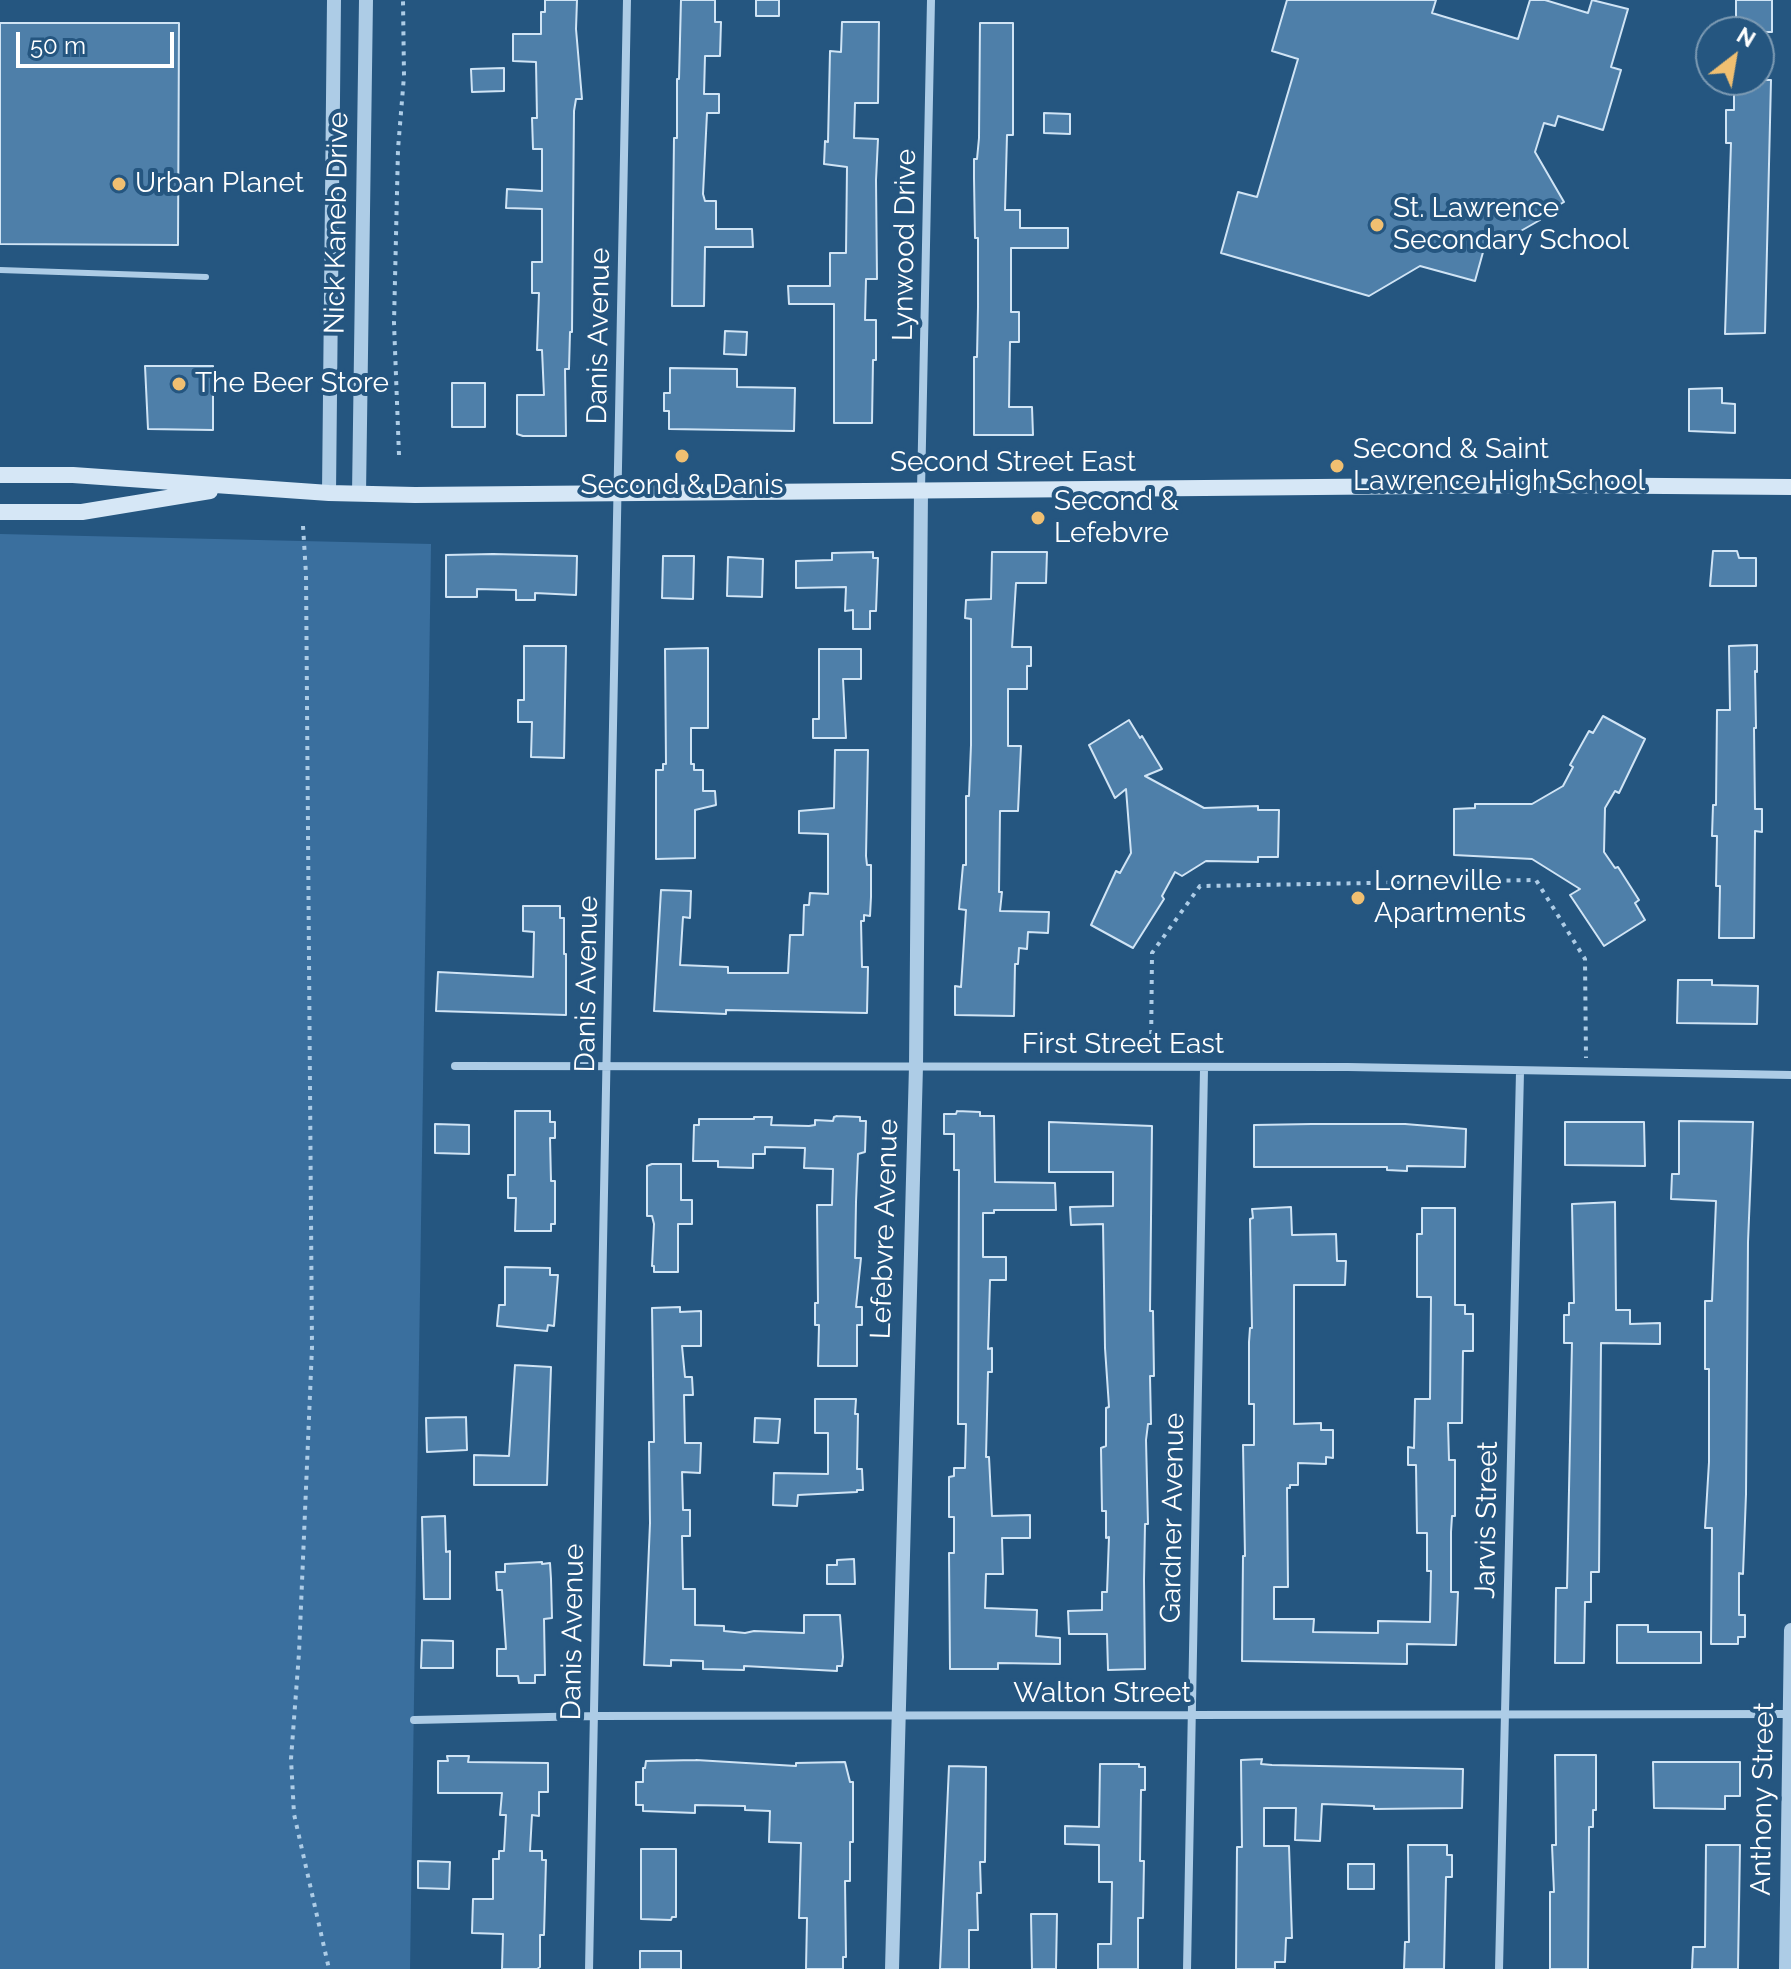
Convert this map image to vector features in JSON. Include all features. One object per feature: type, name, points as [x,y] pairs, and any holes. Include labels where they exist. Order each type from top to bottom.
[{"type":"main road","name":"Second Street East","points":[[0,475],[73,475],[359,494],[1542,485],[1791,487]]},
{"type":"main road","name":"Second Street East","points":[[0,512],[82,512],[235,486]]},
{"type":"street","name":"Nick Kaneb Drive","points":[[329,493],[334,0]]},
{"type":"street","name":"Nick Kaneb Drive","points":[[359,494],[366,0]]},
{"type":"street","name":"Danis Avenue","points":[[589,1969],[627,0]]},
{"type":"street","name":"Lynwood Drive","points":[[921,490],[931,0]]},
{"type":"street","name":"Lefebvre Avenue","points":[[892,1969],[916,1066],[921,490]]},
{"type":"street","name":"First Street East","points":[[455,1066],[1348,1067],[1791,1075]]},
{"type":"street","name":"Gardner Avenue","points":[[1187,1969],[1204,1069]]},
{"type":"street","name":"Jarvis Street","points":[[1499,1969],[1520,1072]]},
{"type":"street","name":"Anthony Street","points":[[1786,1969],[1791,1630]]},
{"type":"street","name":"Walton Street","points":[[414,1720],[593,1716],[1790,1714]]},
{"type":"lane","points":[[0,270],[206,277]]},
{"type":"path","points":[[399,455],[394,323],[398,149],[404,76],[403,0]]},
{"type":"path","points":[[303,526],[306,574],[312,1347],[299,1653],[291,1759],[294,1814],[329,1969]]},
{"type":"path","points":[[1151,1068],[1152,953],[1200,886],[1536,880],[1585,959],[1586,1072]]},
{"type":"shaded area","points":[[0,534],[431,544],[410,1969],[0,1969]]},
{"type":"building","points":[[545,0],[577,0],[576,29],[582,99],[576,99],[574,111],[572,332],[569,369],[565,369],[566,436],[523,436],[517,434],[517,395],[544,395],[542,350],[537,350],[539,293],[532,293],[532,262],[542,262],[542,209],[506,208],[507,189],[542,191],[542,149],[533,149],[532,118],[537,118],[536,62],[513,61],[513,34],[541,34],[541,12],[545,12]]},
{"type":"building","points":[[681,0],[715,0],[715,22],[721,22],[720,56],[705,56],[704,94],[719,94],[719,113],[707,113],[705,201],[716,201],[716,229],[752,229],[753,247],[705,247],[704,306],[672,306],[674,138],[677,138]]},
{"type":"building","points":[[756,0],[779,0],[779,16],[756,16]]},
{"type":"building","points":[[1287,0],[1436,0],[1432,13],[1518,39],[1530,0],[1545,0],[1588,13],[1592,0],[1628,9],[1611,67],[1621,70],[1603,130],[1558,116],[1555,126],[1544,123],[1535,152],[1564,202],[1512,236],[1509,233],[1485,245],[1475,281],[1420,266],[1369,296],[1221,253],[1238,192],[1257,197],[1298,59],[1272,51]]},
{"type":"building","points":[[1736,0],[1772,0],[1772,16],[1736,16]]},
{"type":"building","points":[[842,22],[879,22],[878,103],[855,103],[854,138],[878,139],[877,279],[866,279],[865,320],[876,320],[872,423],[834,423],[834,304],[789,304],[788,286],[830,286],[830,253],[846,253],[847,167],[824,164],[825,141],[828,142],[830,51],[841,52]]},
{"type":"building","points":[[0,23],[179,23],[178,245],[0,244]]},
{"type":"building","points":[[980,23],[1013,23],[1013,135],[1007,135],[1005,210],[1020,210],[1020,228],[1068,228],[1068,248],[1011,248],[1011,312],[1019,312],[1019,342],[1010,342],[1009,407],[1032,407],[1033,435],[974,435],[978,238],[975,238],[974,159],[977,159],[979,138]]},
{"type":"building","points":[[504,68],[504,91],[472,92],[471,69]]},
{"type":"building","points":[[1734,96],[1771,96],[1765,333],[1725,334],[1731,143],[1726,143],[1726,110],[1734,110]]},
{"type":"building","points":[[1044,113],[1070,114],[1070,134],[1044,133]]},
{"type":"building","points":[[725,331],[747,332],[746,355],[724,354]]},
{"type":"building","name":"The Beer Store","points":[[145,366],[213,366],[213,430],[148,429]]},
{"type":"building","points":[[670,368],[737,369],[737,387],[795,388],[794,431],[669,429],[669,411],[664,411],[664,393],[670,393]]},
{"type":"building","points":[[452,383],[485,383],[485,427],[452,427]]},
{"type":"building","points":[[1722,388],[1722,403],[1735,404],[1735,433],[1689,431],[1689,389]]},
{"type":"building","points":[[1713,551],[1737,551],[1739,558],[1756,558],[1756,586],[1710,586]]},
{"type":"building","points":[[873,552],[873,558],[878,558],[876,611],[870,611],[870,629],[853,629],[853,610],[845,611],[846,587],[796,588],[796,561],[832,560],[832,553]]},
{"type":"building","points":[[992,552],[1047,552],[1046,583],[1016,583],[1012,647],[1031,647],[1031,666],[1027,666],[1027,689],[1008,689],[1008,746],[1021,746],[1018,811],[1000,811],[1000,911],[1049,912],[1048,933],[1028,932],[1027,949],[1019,948],[1018,964],[1015,964],[1014,1016],[955,1015],[955,986],[961,987],[966,910],[959,909],[963,865],[966,865],[966,796],[969,796],[971,745],[971,619],[965,618],[966,600],[991,599]]},
{"type":"building","points":[[446,555],[577,556],[576,595],[535,593],[535,600],[516,600],[516,590],[477,589],[477,597],[446,597]]},
{"type":"building","points":[[663,556],[694,556],[693,599],[662,598]]},
{"type":"building","points":[[728,557],[763,559],[762,597],[727,596]]},
{"type":"building","points":[[1757,645],[1755,809],[1762,809],[1762,832],[1755,831],[1754,938],[1719,938],[1717,836],[1712,836],[1713,805],[1716,805],[1717,710],[1730,710],[1729,646]]},
{"type":"building","points":[[524,646],[566,646],[564,758],[531,757],[532,722],[518,722],[518,700],[524,700]]},
{"type":"building","points":[[708,648],[708,728],[691,728],[691,764],[694,764],[694,770],[703,770],[703,791],[715,791],[716,805],[695,810],[695,858],[656,859],[656,770],[663,770],[663,764],[666,764],[665,649]]},
{"type":"building","points":[[819,649],[861,649],[861,679],[843,679],[846,738],[813,738],[813,719],[819,719]]},
{"type":"building","points":[[1603,716],[1645,739],[1619,793],[1615,791],[1605,808],[1604,852],[1615,868],[1618,867],[1639,900],[1635,903],[1645,920],[1604,946],[1570,895],[1580,889],[1532,859],[1454,855],[1454,809],[1475,808],[1475,804],[1532,804],[1563,786],[1573,767],[1570,765],[1589,731],[1593,733]]},
{"type":"building","points":[[1129,720],[1162,769],[1145,776],[1204,808],[1258,806],[1258,810],[1279,810],[1278,857],[1258,857],[1258,862],[1206,861],[1182,876],[1175,872],[1162,896],[1164,899],[1133,948],[1091,925],[1116,871],[1120,873],[1131,853],[1126,789],[1115,798],[1089,745]]},
{"type":"building","points":[[835,750],[868,750],[866,856],[867,865],[871,865],[871,897],[870,916],[864,915],[864,921],[861,921],[862,967],[868,967],[867,1013],[654,1011],[661,890],[691,891],[690,918],[683,917],[680,965],[728,967],[728,973],[788,973],[790,935],[803,935],[804,905],[809,905],[810,893],[828,894],[828,834],[799,833],[799,811],[834,808]]},
{"type":"building","points":[[523,906],[560,906],[560,918],[564,918],[566,954],[566,1015],[436,1011],[438,972],[533,977],[534,932],[523,931]]},
{"type":"building","points":[[1678,980],[1712,980],[1712,985],[1758,986],[1757,1024],[1677,1023]]},
{"type":"building","points":[[515,1111],[550,1111],[550,1122],[555,1122],[555,1138],[550,1138],[551,1181],[555,1181],[555,1224],[551,1224],[551,1231],[515,1231],[516,1198],[508,1198],[508,1175],[515,1175]]},
{"type":"building","points":[[957,1111],[994,1116],[995,1182],[1055,1183],[1056,1210],[994,1210],[994,1213],[983,1213],[983,1257],[1006,1257],[1006,1280],[990,1280],[988,1349],[992,1348],[992,1372],[988,1372],[986,1457],[989,1457],[992,1516],[1030,1515],[1030,1538],[1002,1538],[1003,1574],[986,1574],[985,1608],[1037,1610],[1036,1636],[1060,1638],[1060,1664],[998,1663],[998,1669],[950,1669],[949,1553],[954,1553],[954,1517],[949,1517],[949,1477],[954,1476],[954,1468],[965,1468],[966,1424],[958,1424],[959,1170],[954,1170],[954,1134],[944,1134],[944,1114],[956,1114]]},
{"type":"building","points":[[837,1116],[860,1117],[860,1121],[866,1121],[865,1152],[858,1154],[856,1202],[855,1258],[861,1258],[856,1307],[862,1307],[862,1325],[857,1325],[857,1366],[818,1366],[819,1325],[815,1325],[815,1303],[818,1303],[817,1205],[832,1205],[833,1169],[804,1168],[805,1148],[765,1147],[765,1154],[753,1154],[753,1168],[718,1167],[718,1161],[693,1161],[694,1125],[699,1125],[699,1119],[772,1117],[771,1125],[809,1126],[815,1125],[815,1120],[833,1121]]},
{"type":"building","points":[[1679,1121],[1753,1122],[1748,1242],[1746,1494],[1743,1574],[1739,1573],[1739,1615],[1745,1615],[1745,1637],[1738,1637],[1738,1644],[1711,1644],[1712,1528],[1705,1528],[1709,1369],[1705,1369],[1705,1301],[1712,1301],[1716,1201],[1671,1199],[1672,1174],[1679,1174]]},
{"type":"building","points":[[1049,1122],[1152,1126],[1150,1311],[1153,1311],[1154,1376],[1150,1376],[1151,1424],[1148,1424],[1146,1440],[1145,1669],[1108,1670],[1107,1634],[1069,1634],[1068,1611],[1102,1610],[1102,1592],[1107,1592],[1109,1537],[1106,1538],[1106,1511],[1102,1511],[1101,1448],[1106,1446],[1106,1408],[1109,1407],[1103,1224],[1071,1225],[1070,1207],[1113,1206],[1113,1172],[1049,1172]]},
{"type":"building","points":[[1565,1122],[1644,1122],[1645,1166],[1565,1165]]},
{"type":"building","points":[[435,1124],[469,1125],[469,1154],[435,1153]]},
{"type":"building","points":[[1405,1124],[1466,1129],[1465,1167],[1407,1166],[1407,1171],[1387,1170],[1387,1167],[1254,1167],[1254,1125]]},
{"type":"building","points":[[681,1164],[681,1200],[692,1200],[692,1224],[678,1224],[678,1272],[654,1272],[652,1266],[654,1224],[652,1216],[647,1216],[647,1166]]},
{"type":"building","points":[[1615,1202],[1616,1310],[1630,1310],[1630,1324],[1660,1323],[1660,1344],[1601,1343],[1599,1572],[1591,1572],[1591,1602],[1585,1602],[1584,1663],[1555,1663],[1556,1588],[1567,1588],[1572,1343],[1564,1343],[1564,1315],[1569,1315],[1569,1303],[1574,1303],[1572,1204]]},
{"type":"building","points":[[1291,1207],[1292,1235],[1336,1234],[1337,1261],[1346,1261],[1345,1285],[1294,1285],[1294,1424],[1321,1423],[1321,1430],[1333,1430],[1333,1458],[1326,1457],[1326,1464],[1298,1463],[1298,1485],[1287,1488],[1288,1587],[1274,1587],[1274,1619],[1314,1619],[1313,1632],[1378,1633],[1378,1621],[1430,1622],[1431,1571],[1427,1571],[1427,1533],[1417,1533],[1416,1465],[1408,1465],[1408,1447],[1414,1448],[1415,1399],[1430,1399],[1431,1297],[1417,1297],[1417,1234],[1422,1234],[1422,1208],[1455,1208],[1455,1305],[1465,1305],[1465,1314],[1473,1314],[1473,1351],[1463,1351],[1462,1423],[1448,1423],[1449,1460],[1455,1460],[1451,1592],[1458,1592],[1456,1645],[1407,1644],[1407,1664],[1242,1661],[1245,1556],[1243,1445],[1254,1445],[1254,1404],[1249,1404],[1249,1342],[1252,1328],[1250,1219],[1253,1218],[1252,1209]]},
{"type":"building","points":[[505,1267],[550,1268],[550,1275],[558,1275],[554,1326],[548,1325],[547,1331],[497,1326],[499,1305],[505,1305]]},
{"type":"building","points":[[680,1307],[680,1312],[701,1311],[701,1346],[682,1346],[685,1377],[692,1377],[693,1395],[684,1395],[685,1443],[701,1443],[700,1473],[682,1472],[683,1510],[690,1510],[690,1536],[682,1536],[683,1589],[695,1589],[695,1625],[724,1626],[724,1631],[745,1633],[804,1633],[804,1615],[840,1615],[843,1657],[842,1666],[837,1666],[837,1671],[744,1666],[744,1670],[703,1669],[703,1661],[671,1660],[671,1666],[644,1665],[650,1523],[649,1442],[654,1442],[652,1308]]},
{"type":"building","points":[[515,1365],[551,1367],[547,1485],[474,1485],[474,1455],[509,1456]]},
{"type":"building","points":[[815,1399],[856,1399],[857,1469],[862,1469],[863,1490],[798,1495],[797,1506],[773,1505],[774,1473],[828,1474],[828,1433],[815,1433]]},
{"type":"building","points":[[466,1417],[467,1450],[427,1452],[426,1418]]},
{"type":"building","points":[[755,1418],[780,1419],[778,1443],[754,1442]]},
{"type":"building","points":[[445,1516],[446,1552],[450,1551],[450,1599],[424,1599],[422,1517]]},
{"type":"building","points":[[854,1559],[855,1584],[827,1584],[827,1565],[837,1565],[837,1560]]},
{"type":"building","points":[[550,1563],[551,1579],[552,1618],[544,1619],[545,1675],[535,1675],[535,1683],[519,1683],[518,1676],[497,1676],[497,1649],[506,1649],[502,1590],[497,1590],[496,1572],[505,1572],[505,1564]]},
{"type":"building","points":[[1617,1625],[1648,1625],[1648,1632],[1701,1632],[1701,1663],[1617,1663]]},
{"type":"building","points":[[422,1640],[453,1641],[453,1668],[421,1668]]},
{"type":"building","points":[[1555,1755],[1596,1755],[1596,1810],[1593,1810],[1593,1827],[1589,1827],[1588,1969],[1550,1969],[1550,1892],[1554,1892],[1552,1845],[1556,1845]]},
{"type":"building","points":[[447,1756],[469,1756],[468,1762],[548,1763],[548,1792],[539,1792],[539,1816],[532,1815],[530,1851],[542,1851],[542,1860],[546,1860],[544,1935],[540,1935],[540,1967],[537,1969],[502,1969],[503,1934],[472,1933],[473,1899],[493,1899],[493,1859],[499,1859],[499,1851],[504,1851],[506,1815],[500,1815],[502,1793],[438,1793],[438,1761],[448,1761]]},
{"type":"building","points":[[1262,1759],[1261,1764],[1272,1765],[1463,1769],[1462,1808],[1374,1809],[1374,1806],[1322,1804],[1320,1841],[1295,1840],[1296,1808],[1264,1808],[1264,1846],[1289,1846],[1292,1938],[1286,1938],[1285,1962],[1275,1962],[1275,1969],[1236,1969],[1237,1847],[1242,1847],[1241,1760]]},
{"type":"building","points":[[696,1760],[796,1766],[796,1763],[845,1762],[850,1782],[853,1782],[853,1842],[850,1842],[850,1881],[845,1881],[846,1957],[843,1957],[843,1969],[806,1969],[807,1918],[799,1918],[801,1843],[769,1842],[770,1811],[745,1810],[745,1806],[695,1805],[695,1813],[643,1811],[643,1805],[636,1805],[636,1782],[643,1782],[646,1761]]},
{"type":"building","points":[[1653,1762],[1740,1762],[1740,1796],[1725,1796],[1725,1809],[1654,1808]]},
{"type":"building","points":[[1100,1764],[1139,1764],[1139,1767],[1145,1767],[1145,1790],[1141,1790],[1140,1861],[1144,1861],[1143,1918],[1138,1918],[1138,1969],[1098,1969],[1098,1944],[1111,1944],[1112,1882],[1099,1882],[1099,1845],[1065,1844],[1065,1826],[1099,1827]]},
{"type":"building","points":[[949,1766],[986,1767],[985,1862],[980,1862],[978,1930],[969,1930],[969,1969],[940,1969]]},
{"type":"building","points":[[1408,1845],[1447,1845],[1447,1855],[1452,1855],[1452,1877],[1446,1877],[1444,1969],[1404,1969],[1405,1942],[1409,1942]]},
{"type":"building","points":[[1706,1845],[1740,1845],[1738,1969],[1692,1969],[1693,1947],[1705,1947]]},
{"type":"building","points":[[641,1849],[676,1849],[676,1917],[671,1920],[641,1919]]},
{"type":"building","points":[[418,1861],[450,1862],[449,1889],[418,1888]]},
{"type":"building","points":[[1348,1864],[1374,1864],[1374,1889],[1348,1889]]},
{"type":"building","points":[[1031,1914],[1057,1914],[1056,1969],[1032,1969]]},
{"type":"building","points":[[640,1951],[681,1951],[681,1969],[640,1969]]},
{"type":"place","name":"Urban Planet","points":[[119,184]]},
{"type":"place","name":"St. Lawrence Secondary School","points":[[1377,225]]},
{"type":"place","name":"The Beer Store","points":[[179,384]]},
{"type":"place","name":"Second & Danis","points":[[682,456]]},
{"type":"place","name":"Second & Saint Lawrence High School","points":[[1337,466]]},
{"type":"place","name":"Second & Lefebvre","points":[[1038,518]]},
{"type":"place","name":"Lorneville Apartments","points":[[1358,898]]}]
